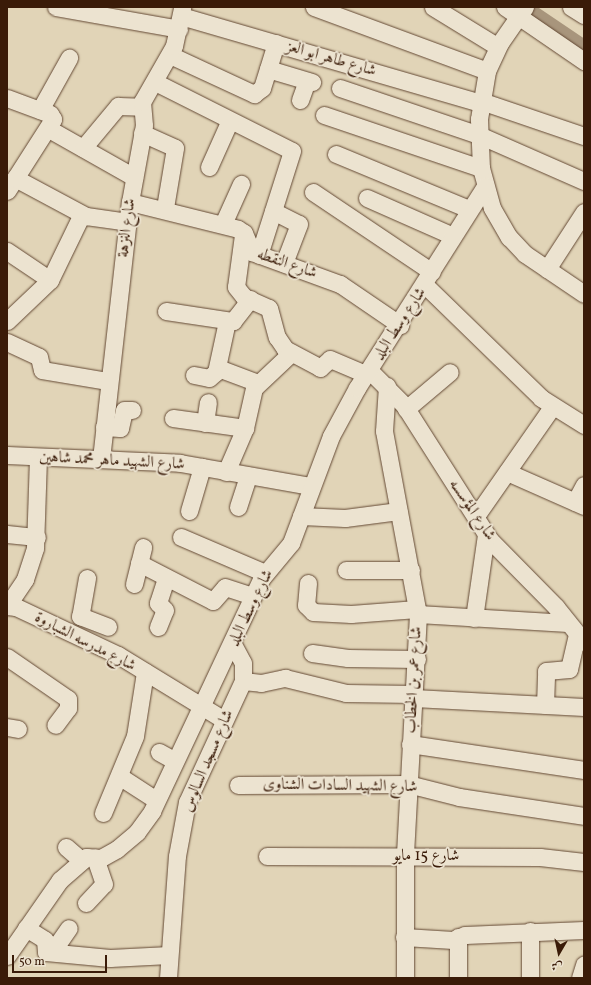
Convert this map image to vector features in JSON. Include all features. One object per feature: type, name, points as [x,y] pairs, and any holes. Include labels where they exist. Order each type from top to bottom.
[{"type":"street","name":"شارع طاهر ابو العز","points":[[56,7],[181,17],[480,102],[584,136]]},
{"type":"street","points":[[314,7],[487,71]]},
{"type":"street","points":[[433,7],[498,47]]},
{"type":"street","points":[[571,7],[584,15]]},
{"type":"street","points":[[584,62],[516,10],[487,71],[480,102],[481,168],[485,186],[496,218],[509,237],[547,269],[584,294]]},
{"type":"street","name":"شارع النزهة","points":[[101,459],[108,381],[130,202],[142,133],[142,107],[144,97],[155,82],[170,55],[181,17]]},
{"type":"street","points":[[170,55],[254,94],[262,88],[276,43]]},
{"type":"street","points":[[40,110],[68,58]]},
{"type":"street","points":[[268,69],[309,82],[300,100]]},
{"type":"street","points":[[155,82],[289,149],[291,159],[259,255]]},
{"type":"street","points":[[340,88],[480,135],[584,181]]},
{"type":"street","points":[[7,98],[52,116],[50,127],[11,185],[82,214],[128,222]]},
{"type":"street","points":[[83,148],[118,106],[142,107]]},
{"type":"street","points":[[324,115],[481,168]]},
{"type":"street","points":[[208,167],[230,120]]},
{"type":"street","points":[[50,127],[134,177]]},
{"type":"street","points":[[142,133],[175,148],[165,208]]},
{"type":"street","points":[[336,154],[469,209]]},
{"type":"street","points":[[224,224],[241,184]]},
{"type":"street","name":"شارع وسط البلد","points":[[7,956],[52,888],[88,859],[117,849],[137,832],[156,800],[233,644],[253,596],[265,573],[291,543],[311,486],[331,436],[368,372],[429,279],[469,209],[485,186]]},
{"type":"street","points":[[313,192],[429,279],[552,407],[584,425]]},
{"type":"street","points":[[367,198],[453,236]]},
{"type":"street","name":"شارع النقطه","points":[[130,202],[165,208],[224,224],[244,233],[248,249],[259,255],[340,284],[400,325]]},
{"type":"street","points":[[273,211],[299,224],[284,263]]},
{"type":"street","points":[[547,269],[584,212]]},
{"type":"street","points":[[7,321],[50,280],[82,214]]},
{"type":"street","points":[[226,472],[245,428],[252,395],[258,383],[291,354],[277,337],[269,308],[240,295],[235,282],[244,233]]},
{"type":"street","points":[[7,251],[50,280]]},
{"type":"street","points":[[166,312],[227,321],[239,317],[250,300]]},
{"type":"street","points":[[194,375],[209,378],[218,368],[227,321]]},
{"type":"street","points":[[7,342],[40,358],[42,370],[108,381]]},
{"type":"street","name":"شارع المؤسسه","points":[[291,354],[320,368],[330,359],[368,372],[387,386],[406,409],[476,516],[486,535],[576,633]]},
{"type":"street","points":[[218,368],[258,383]]},
{"type":"street","points":[[406,409],[450,372]]},
{"type":"street","name":"شارع عمر بن الخطاب","points":[[387,386],[384,431],[411,570],[417,611],[417,659],[410,744],[405,856],[405,978]]},
{"type":"street","points":[[205,423],[208,402]]},
{"type":"street","points":[[476,516],[552,407]]},
{"type":"street","points":[[104,427],[120,428],[124,410],[132,410]]},
{"type":"street","points":[[174,418],[245,428]]},
{"type":"street","name":"شارع الشهيد ماهر محمد شاهين","points":[[7,455],[161,461],[311,486]]},
{"type":"street","points":[[7,606],[25,579],[36,537],[38,457]]},
{"type":"street","points":[[189,511],[202,467]]},
{"type":"street","points":[[507,472],[580,504],[584,485]]},
{"type":"street","points":[[238,507],[248,476]]},
{"type":"street","points":[[301,516],[345,518],[399,511]]},
{"type":"street","points":[[7,534],[36,537]]},
{"type":"street","points":[[474,618],[486,535]]},
{"type":"street","points":[[181,537],[265,573]]},
{"type":"street","points":[[134,584],[141,555],[166,579],[213,601],[226,587],[253,596]]},
{"type":"street","points":[[346,570],[411,570]]},
{"type":"street","points":[[71,636],[80,616],[87,578]]},
{"type":"street","points":[[158,627],[165,608],[158,600],[166,579]]},
{"type":"street","points":[[308,583],[306,605],[313,612],[351,614],[417,611],[576,633],[569,669],[546,671],[546,705]]},
{"type":"street","name":"شارع مدرسه الشباروة","points":[[7,606],[16,607],[71,636],[114,654],[201,708],[224,720]]},
{"type":"street","points":[[80,616],[108,627]]},
{"type":"street","name":"شارع مسجد السالوس","points":[[168,978],[177,856],[187,802],[243,681],[243,663],[233,644]]},
{"type":"street","points":[[312,653],[348,658],[417,659]]},
{"type":"street","points":[[7,657],[68,699],[68,708],[55,725]]},
{"type":"street","points":[[103,813],[119,776],[137,727],[145,672]]},
{"type":"street","points":[[243,681],[261,683],[285,678],[346,692],[584,707]]},
{"type":"street","points":[[410,744],[584,770]]},
{"type":"street","points":[[159,752],[175,761]]},
{"type":"street","points":[[119,776],[156,800]]},
{"type":"street","name":"شارع الشهيد السادات الشناوى","points":[[238,785],[408,784],[459,797],[584,816]]},
{"type":"street","points":[[66,847],[88,859],[104,884],[86,903]]},
{"type":"street","name":"شارع 15 مايو","points":[[267,856],[540,857],[584,862]]},
{"type":"street","points":[[26,928],[45,940],[45,951],[110,958],[169,955]]},
{"type":"street","points":[[52,952],[69,928]]},
{"type":"street","points":[[404,937],[450,940],[458,937],[530,931],[584,930]]},
{"type":"street","points":[[530,931],[530,978]]},
{"type":"street","points":[[458,937],[458,978]]},
{"type":"street","points":[[580,978],[584,965]]},
{"type":"waterway","points":[[526,7],[584,46]]}]
